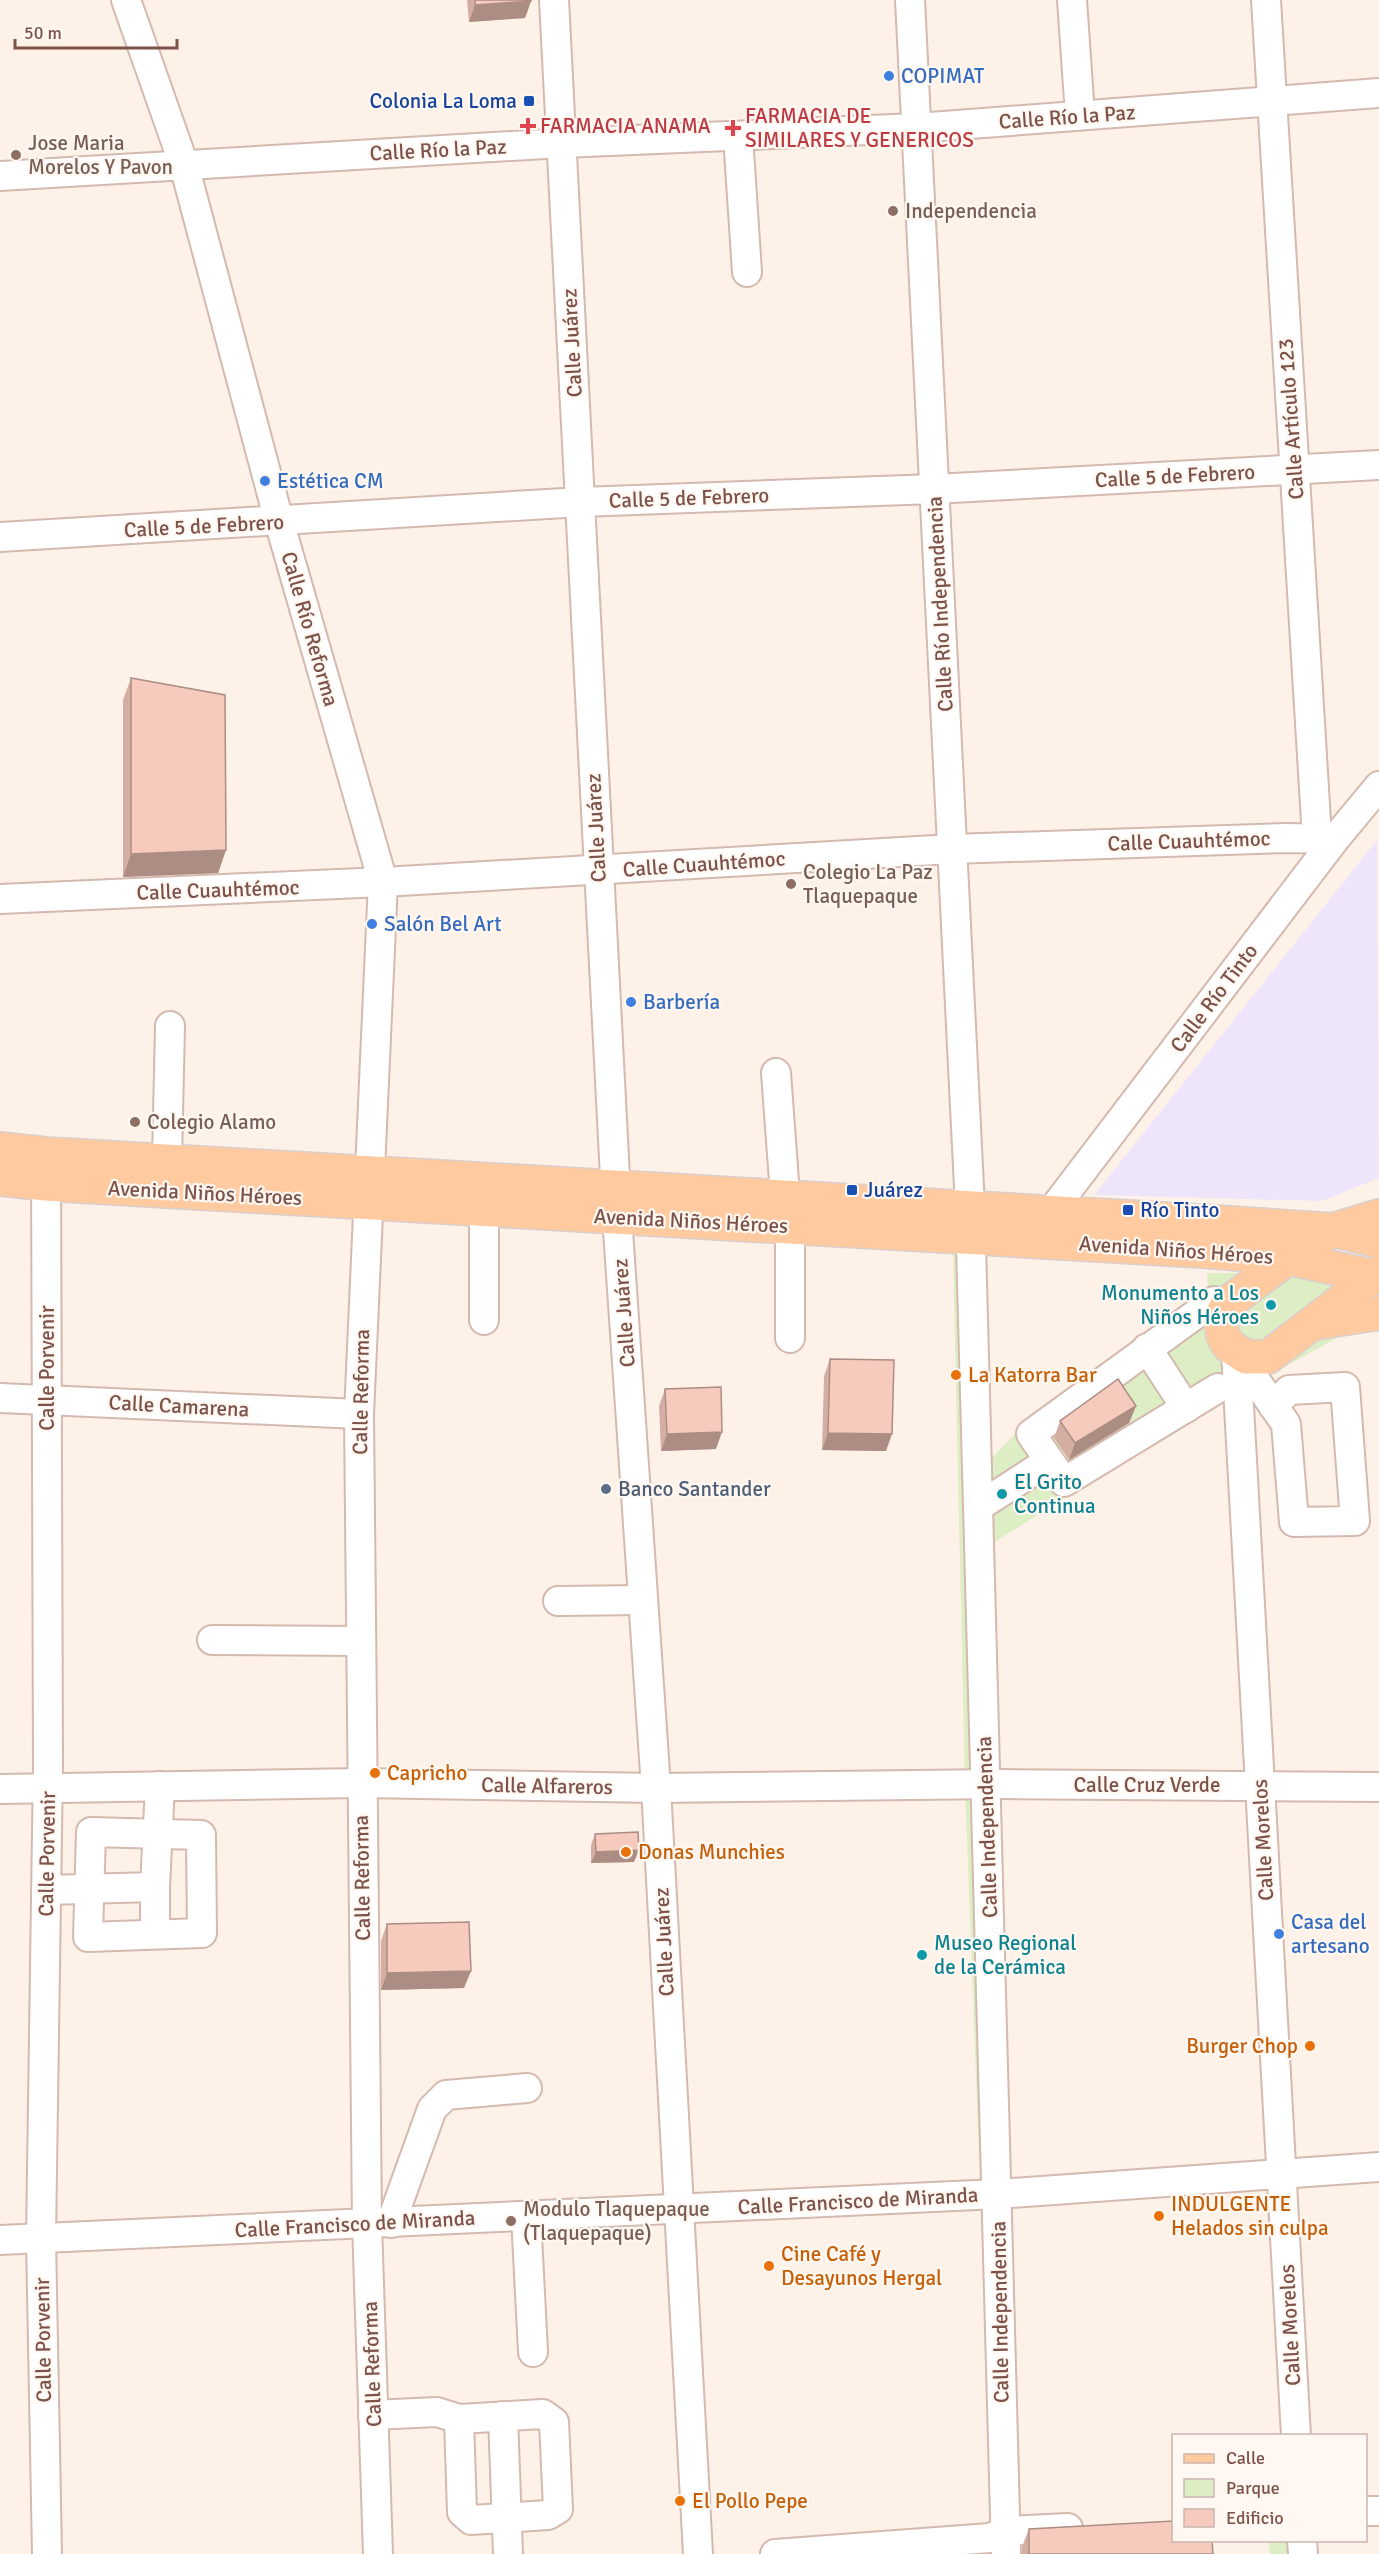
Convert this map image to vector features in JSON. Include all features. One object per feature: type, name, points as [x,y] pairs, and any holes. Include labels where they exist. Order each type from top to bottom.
[{"type":"main road","name":"Avenida Niños Héroes","points":[[0,1149],[46,1169],[970,1222],[1288,1258],[1377,1275]]},
{"type":"main road","name":"Avenida Niños Héroes","points":[[0,1179],[46,1169],[166,1160],[368,1186],[484,1208],[616,1201]]},
{"type":"main road","name":"Avenida Niños Héroes","points":[[970,1222],[1051,1212],[1334,1230],[1379,1241]]},
{"type":"main road","points":[[1377,1275],[1268,1357],[1257,1359],[1236,1353],[1223,1335],[1221,1324],[1228,1303],[1288,1258],[1334,1230],[1379,1216]]},
{"type":"main road","points":[[1311,1324],[1379,1313]]},
{"type":"street","name":"Calle Río Reforma","points":[[126,0],[184,165],[279,522],[383,882],[368,1186]]},
{"type":"street","name":"Calle Juárez","points":[[554,0],[616,1201],[656,1788],[698,2554]]},
{"type":"street","name":"Calle Río Independencia","points":[[910,0],[970,1222]]},
{"type":"street","points":[[1072,0],[1080,115]]},
{"type":"street","name":"Calle Artículo 123","points":[[1266,0],[1295,469],[1326,838]]},
{"type":"street","name":"Calle Río la Paz","points":[[0,176],[562,143],[917,129],[1379,93]]},
{"type":"street","points":[[738,136],[747,272]]},
{"type":"street","name":"Calle 5 de Febrero","points":[[0,537],[279,522],[581,502],[934,489],[1379,465]]},
{"type":"street","name":"Calle Río Tinto","points":[[1051,1212],[1326,838],[1379,786]]},
{"type":"street","name":"Calle Cuauhtémoc","points":[[0,899],[598,871],[952,849],[1326,838]]},
{"type":"street","points":[[166,1160],[170,1026]]},
{"type":"street","points":[[776,1073],[788,1211],[790,1338]]},
{"type":"street","name":"Calle Porvenir","points":[[46,1169],[48,1788],[41,2239],[47,2554]]},
{"type":"street","name":"Calle Reforma","points":[[368,1186],[359,1414],[361,1783],[379,2223],[373,2415],[378,2554]]},
{"type":"street","points":[[484,1208],[484,1320]]},
{"type":"street","name":"Calle Independencia","points":[[970,1222],[1006,2543]]},
{"type":"street","points":[[1214,1301],[1030,1434],[1064,1482],[1218,1388]]},
{"type":"street","points":[[1147,1348],[1186,1408]]},
{"type":"street","points":[[1236,1353],[1281,1398]]},
{"type":"street","name":"Calle Morelos","points":[[1236,1353],[1296,2434]]},
{"type":"street","points":[[1268,1357],[1281,1398],[1286,1424],[1294,1522],[1355,1521],[1345,1387],[1281,1398]]},
{"type":"street","name":"Calle Camarena","points":[[0,1398],[359,1414]]},
{"type":"street","points":[[978,1507],[1049,1461]]},
{"type":"street","points":[[558,1600],[643,1600]]},
{"type":"street","points":[[212,1640],[360,1641]]},
{"type":"street","name":"Calle Alfareros","points":[[0,1789],[361,1783],[656,1788],[986,1784]]},
{"type":"street","name":"Calle Cruz Verde","points":[[986,1784],[1379,1787]]},
{"type":"street","points":[[156,1934],[155,1887],[160,1786]]},
{"type":"street","points":[[91,1832],[157,1834],[201,1836],[202,1933],[88,1936],[91,1832]]},
{"type":"street","points":[[46,1890],[155,1887]]},
{"type":"street","points":[[379,2223],[432,2109],[446,2095],[527,2088]]},
{"type":"street","name":"Calle Francisco de Miranda","points":[[0,2240],[998,2194],[1379,2167]]},
{"type":"street","points":[[526,2216],[533,2352]]},
{"type":"street","points":[[373,2415],[438,2412],[459,2419],[543,2414],[554,2422],[558,2509],[548,2515],[471,2520],[462,2512],[459,2419]]},
{"type":"street","points":[[503,2416],[508,2554]]},
{"type":"street","points":[[775,2554],[882,2551],[990,2538],[1006,2543],[1095,2526]]},
{"type":"shaded area","points":[[1377,840],[1379,1178],[1322,1201],[1094,1195]]},
{"type":"green space","points":[[953,1254],[984,1257],[990,1460],[1027,1421],[1208,1294],[1207,1273],[1303,1273],[1332,1283],[1344,1308],[1339,1337],[1215,1405],[993,1543],[1022,2554],[994,2554],[965,1785]]},
{"type":"green space","points":[[1269,2542],[1309,2542],[1310,2554],[1270,2554]]},
{"type":"building","points":[[475,0],[531,0],[531,1],[475,5]]},
{"type":"building","points":[[131,678],[225,695],[226,850],[131,854]]},
{"type":"building","points":[[830,1359],[894,1360],[892,1434],[828,1433]]},
{"type":"building","points":[[1118,1379],[1136,1406],[1075,1443],[1060,1421]]},
{"type":"building","points":[[721,1387],[722,1432],[667,1434],[665,1389]]},
{"type":"building","points":[[638,1832],[639,1850],[596,1852],[595,1834]]},
{"type":"building","points":[[469,1922],[471,1971],[387,1973],[387,1924]]},
{"type":"building","points":[[1172,2521],[1172,2542],[1212,2542],[1213,2554],[1029,2554],[1029,2529]]},
{"type":"place","name":"COPIMAT","points":[[889,76]]},
{"type":"place","name":"Colonia La Loma","points":[[529,101]]},
{"type":"place","name":"FARMACIA ANAMA","points":[[528,126]]},
{"type":"place","name":"FARMACIA DE SIMILARES Y GENERICOS","points":[[733,128]]},
{"type":"place","name":"Jose Maria Morelos Y Pavon","points":[[16,155]]},
{"type":"place","name":"Independencia","points":[[893,211]]},
{"type":"place","name":"Estética CM","points":[[265,481]]},
{"type":"place","name":"Colegio La Paz Tlaquepaque","points":[[791,884]]},
{"type":"place","name":"Salón Bel Art","points":[[372,924]]},
{"type":"place","name":"Barbería","points":[[631,1002]]},
{"type":"place","name":"Colegio Alamo","points":[[135,1122]]},
{"type":"place","name":"Juárez","points":[[852,1190]]},
{"type":"place","name":"Río Tinto","points":[[1128,1210]]},
{"type":"place","name":"Monumento a Los Niños Héroes","points":[[1271,1305]]},
{"type":"place","name":"La Katorra Bar","points":[[956,1375]]},
{"type":"place","name":"Banco Santander","points":[[606,1489]]},
{"type":"place","name":"El Grito Continua","points":[[1002,1494]]},
{"type":"place","name":"Capricho","points":[[375,1773]]},
{"type":"place","name":"Donas Munchies","points":[[626,1852]]},
{"type":"place","name":"Casa del artesano","points":[[1279,1934]]},
{"type":"place","name":"Museo Regional de la Cerámica","points":[[922,1955]]},
{"type":"place","name":"Burger Chop","points":[[1310,2046]]},
{"type":"place","name":"INDULGENTE Helados sin culpa","points":[[1159,2216]]},
{"type":"place","name":"Modulo Tlaquepaque (Tlaquepaque)","points":[[511,2221]]},
{"type":"place","name":"Cine Café y Desayunos Hergal","points":[[769,2266]]},
{"type":"place","name":"El Pollo Pepe","points":[[680,2501]]}]
